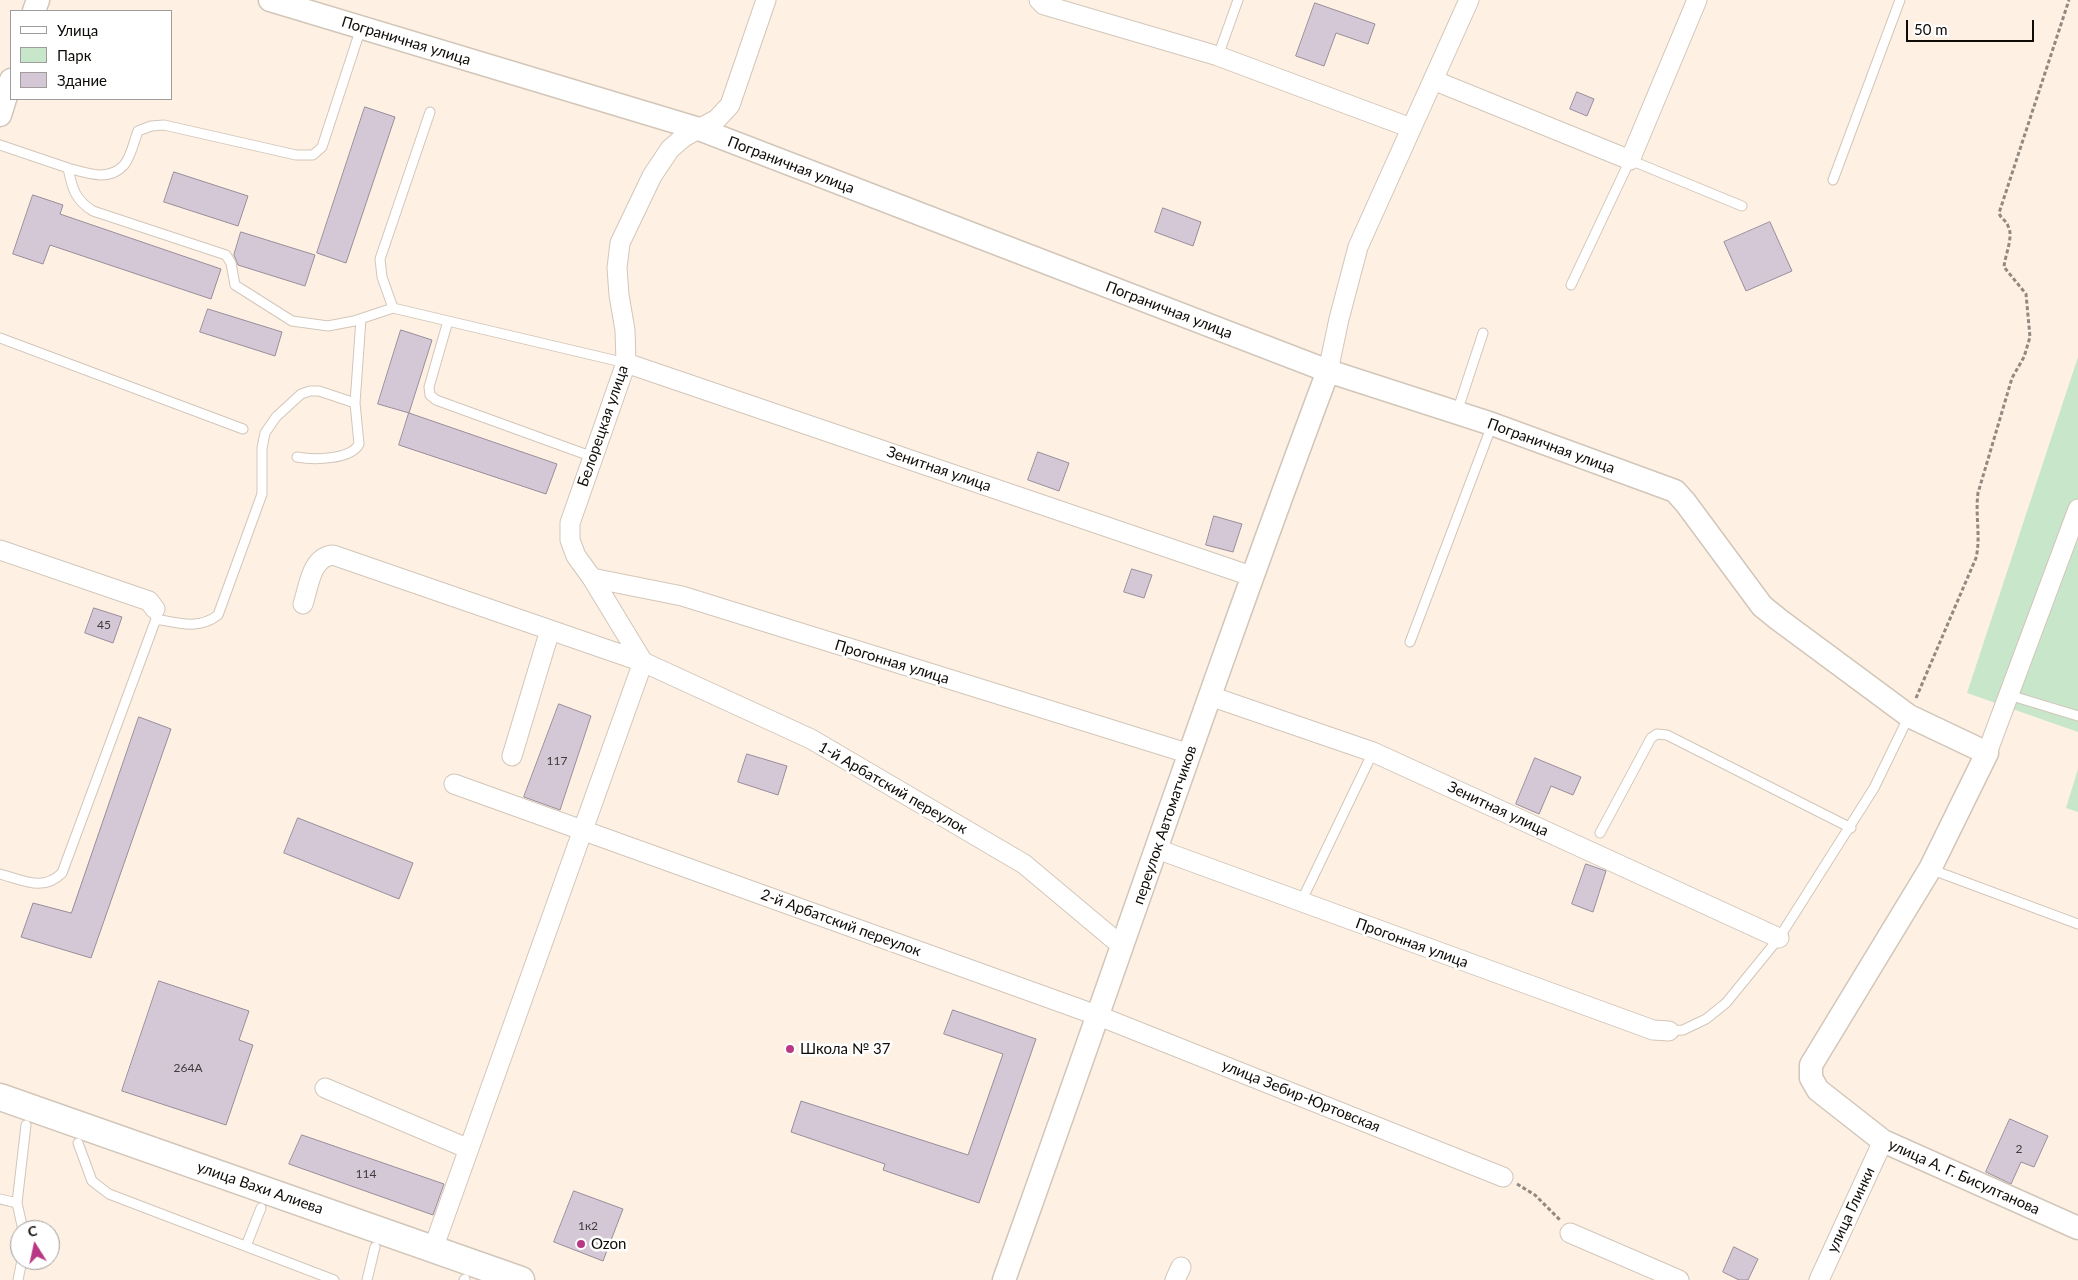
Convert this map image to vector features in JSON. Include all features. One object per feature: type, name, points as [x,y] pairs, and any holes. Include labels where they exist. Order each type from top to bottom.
[{"type":"main road","name":"улица Вахи Алиева","points":[[0,1097],[521,1280]]},
{"type":"main road","name":"улица Вахи Алиева","points":[[0,1116],[466,1280]]},
{"type":"street","name":"Пограничная улица","points":[[270,0],[699,130],[1328,371],[1492,424],[1675,491],[1762,606],[1909,716],[1987,753]]},
{"type":"street","name":"Белорецкая улица","points":[[592,578],[576,556],[570,540],[570,522],[626,363],[625,330],[617,268],[620,243],[652,176],[670,149],[684,137],[717,119],[730,104],[766,0]]},
{"type":"street","points":[[1039,0],[1044,5],[1218,56],[1411,128]]},
{"type":"street","points":[[1328,371],[1339,319],[1358,247],[1469,0]]},
{"type":"street","points":[[1433,80],[1630,160],[1697,0]]},
{"type":"street","points":[[0,115],[10,83]]},
{"type":"street","name":"Зенитная улица","points":[[626,363],[1251,576]]},
{"type":"street","name":"переулок Автоматчиков","points":[[1004,1280],[1100,1016],[1251,576],[1328,371]]},
{"type":"street","points":[[1930,869],[1987,753],[2078,508]]},
{"type":"street","points":[[0,550],[149,601],[155,614]]},
{"type":"street","name":"1-й Арбатский переулок","points":[[303,604],[317,562],[324,556],[333,555],[643,662],[811,739],[1024,864],[1123,946]]},
{"type":"street","points":[[433,1249],[643,662],[592,578]]},
{"type":"street","name":"Прогонная улица","points":[[592,578],[682,596],[1190,754]]},
{"type":"street","points":[[512,756],[550,630]]},
{"type":"street","name":"Зенитная улица","points":[[1210,696],[1373,752],[1779,938]]},
{"type":"street","name":"2-й Арбатский переулок","points":[[454,784],[1100,1016]]},
{"type":"street","name":"Прогонная улица","points":[[1157,849],[1653,1030],[1668,1031]]},
{"type":"street","name":"улица А. Г. Бисултанова","points":[[1930,869],[1811,1065],[1811,1078],[1818,1090],[1883,1141],[2078,1228]]},
{"type":"street","name":"улица Зебир-Юртовская","points":[[1100,1016],[1503,1177]]},
{"type":"street","points":[[325,1088],[469,1149]]},
{"type":"street","name":"улица Глинки","points":[[1819,1280],[1883,1141]]},
{"type":"street","points":[[1570,1233],[1679,1280]]},
{"type":"lane","points":[[1218,56],[1238,0]]},
{"type":"lane","points":[[1833,180],[1900,0]]},
{"type":"lane","points":[[0,145],[96,176],[113,173],[124,164],[138,131],[151,126],[164,125],[296,156],[313,155],[322,147],[362,28]]},
{"type":"lane","points":[[393,308],[382,277],[380,259],[430,112]]},
{"type":"lane","points":[[1571,285],[1630,160],[1742,206]]},
{"type":"lane","points":[[68,168],[72,191],[81,204],[93,212],[226,255],[231,263],[235,285],[292,321],[328,326],[361,319],[393,308],[626,363]]},
{"type":"lane","points":[[298,457],[314,460],[350,453],[356,450],[359,444],[355,403],[361,319]]},
{"type":"lane","points":[[448,321],[429,386],[430,395],[436,400],[593,457]]},
{"type":"lane","points":[[1456,413],[1483,333]]},
{"type":"lane","points":[[0,338],[243,429]]},
{"type":"lane","points":[[0,874],[36,884],[53,882],[62,873],[155,614],[197,626],[209,622],[218,615],[262,494],[262,448],[265,433],[276,417],[301,394],[310,391],[319,391],[355,403]]},
{"type":"lane","points":[[1410,642],[1492,424]]},
{"type":"lane","points":[[2009,695],[2078,716]]},
{"type":"lane","points":[[1668,1031],[1683,1030],[1706,1019],[1726,1003],[1779,938],[1851,828],[1874,788],[1909,716]]},
{"type":"lane","points":[[1600,833],[1651,738],[1657,734],[1667,735],[1851,828]]},
{"type":"lane","points":[[1301,902],[1373,752]]},
{"type":"lane","points":[[1930,869],[2078,924]]},
{"type":"lane","points":[[21,1220],[17,1203],[26,1125]]},
{"type":"lane","points":[[78,1143],[92,1181],[109,1194],[334,1280]]},
{"type":"lane","points":[[0,1199],[17,1203]]},
{"type":"lane","points":[[246,1246],[261,1208]]},
{"type":"lane","points":[[367,1280],[375,1247]]},
{"type":"path","points":[[1909,716],[1976,558],[1979,546],[1976,510],[1978,493],[2012,378],[2024,357],[2030,336],[2026,294],[2004,267],[2010,233],[2008,225],[1999,213],[2068,0]]},
{"type":"path","points":[[1503,1177],[1535,1194],[1570,1233]]},
{"type":"green space","points":[[2078,357],[2078,732],[1967,693]]},
{"type":"green space","points":[[2078,769],[2078,812],[2066,808]]},
{"type":"building","points":[[1315,3],[1375,24],[1368,44],[1336,33],[1324,66],[1296,56]]},
{"type":"building","points":[[1577,92],[1594,99],[1587,116],[1570,109]]},
{"type":"building","points":[[365,107],[395,117],[346,263],[317,253]]},
{"type":"building","points":[[174,172],[248,196],[238,226],[164,202]]},
{"type":"building","points":[[33,195],[63,205],[60,214],[221,269],[211,299],[50,245],[43,264],[13,254]]},
{"type":"building","points":[[1163,208],[1201,222],[1193,246],[1155,232]]},
{"type":"building","points":[[1770,222],[1792,271],[1746,291],[1724,242]]},
{"type":"building","points":[[241,232],[315,255],[305,286],[238,265],[234,255]]},
{"type":"building","points":[[208,309],[282,332],[275,356],[200,332]]},
{"type":"building","points":[[401,330],[432,340],[409,413],[378,404]]},
{"type":"building","points":[[409,413],[557,464],[546,494],[399,445]]},
{"type":"building","points":[[1038,452],[1069,463],[1059,491],[1028,480]]},
{"type":"building","points":[[1214,516],[1242,524],[1233,552],[1206,545]]},
{"type":"building","points":[[1132,569],[1152,575],[1144,598],[1124,592]]},
{"type":"building","points":[[94,608],[122,617],[113,643],[85,633]]},
{"type":"building","points":[[559,704],[591,716],[560,810],[524,797]]},
{"type":"building","points":[[139,717],[171,729],[91,958],[21,937],[33,903],[71,913]]},
{"type":"building","points":[[747,754],[787,766],[778,795],[738,782]]},
{"type":"building","points":[[1535,758],[1581,777],[1573,795],[1551,786],[1539,814],[1516,804]]},
{"type":"building","points":[[298,818],[413,863],[399,899],[284,853]]},
{"type":"building","points":[[1586,864],[1606,871],[1593,912],[1572,904]]},
{"type":"building","points":[[159,981],[249,1011],[239,1040],[253,1045],[226,1125],[122,1091]]},
{"type":"building","points":[[953,1010],[1036,1039],[979,1203],[883,1170],[885,1164],[791,1132],[801,1101],[968,1155],[1003,1054],[944,1034]]},
{"type":"building","points":[[2010,1119],[2048,1136],[2034,1167],[2021,1162],[2011,1184],[1986,1172]]},
{"type":"building","points":[[302,1135],[444,1184],[433,1215],[289,1164]]},
{"type":"building","points":[[574,1191],[623,1209],[603,1261],[554,1242]]},
{"type":"building","points":[[1734,1247],[1758,1259],[1748,1280],[1739,1280],[1723,1272]]},
{"type":"place","name":"Школа № 37","points":[[790,1049]]},
{"type":"place","name":"Ozon","points":[[581,1244]]}]
